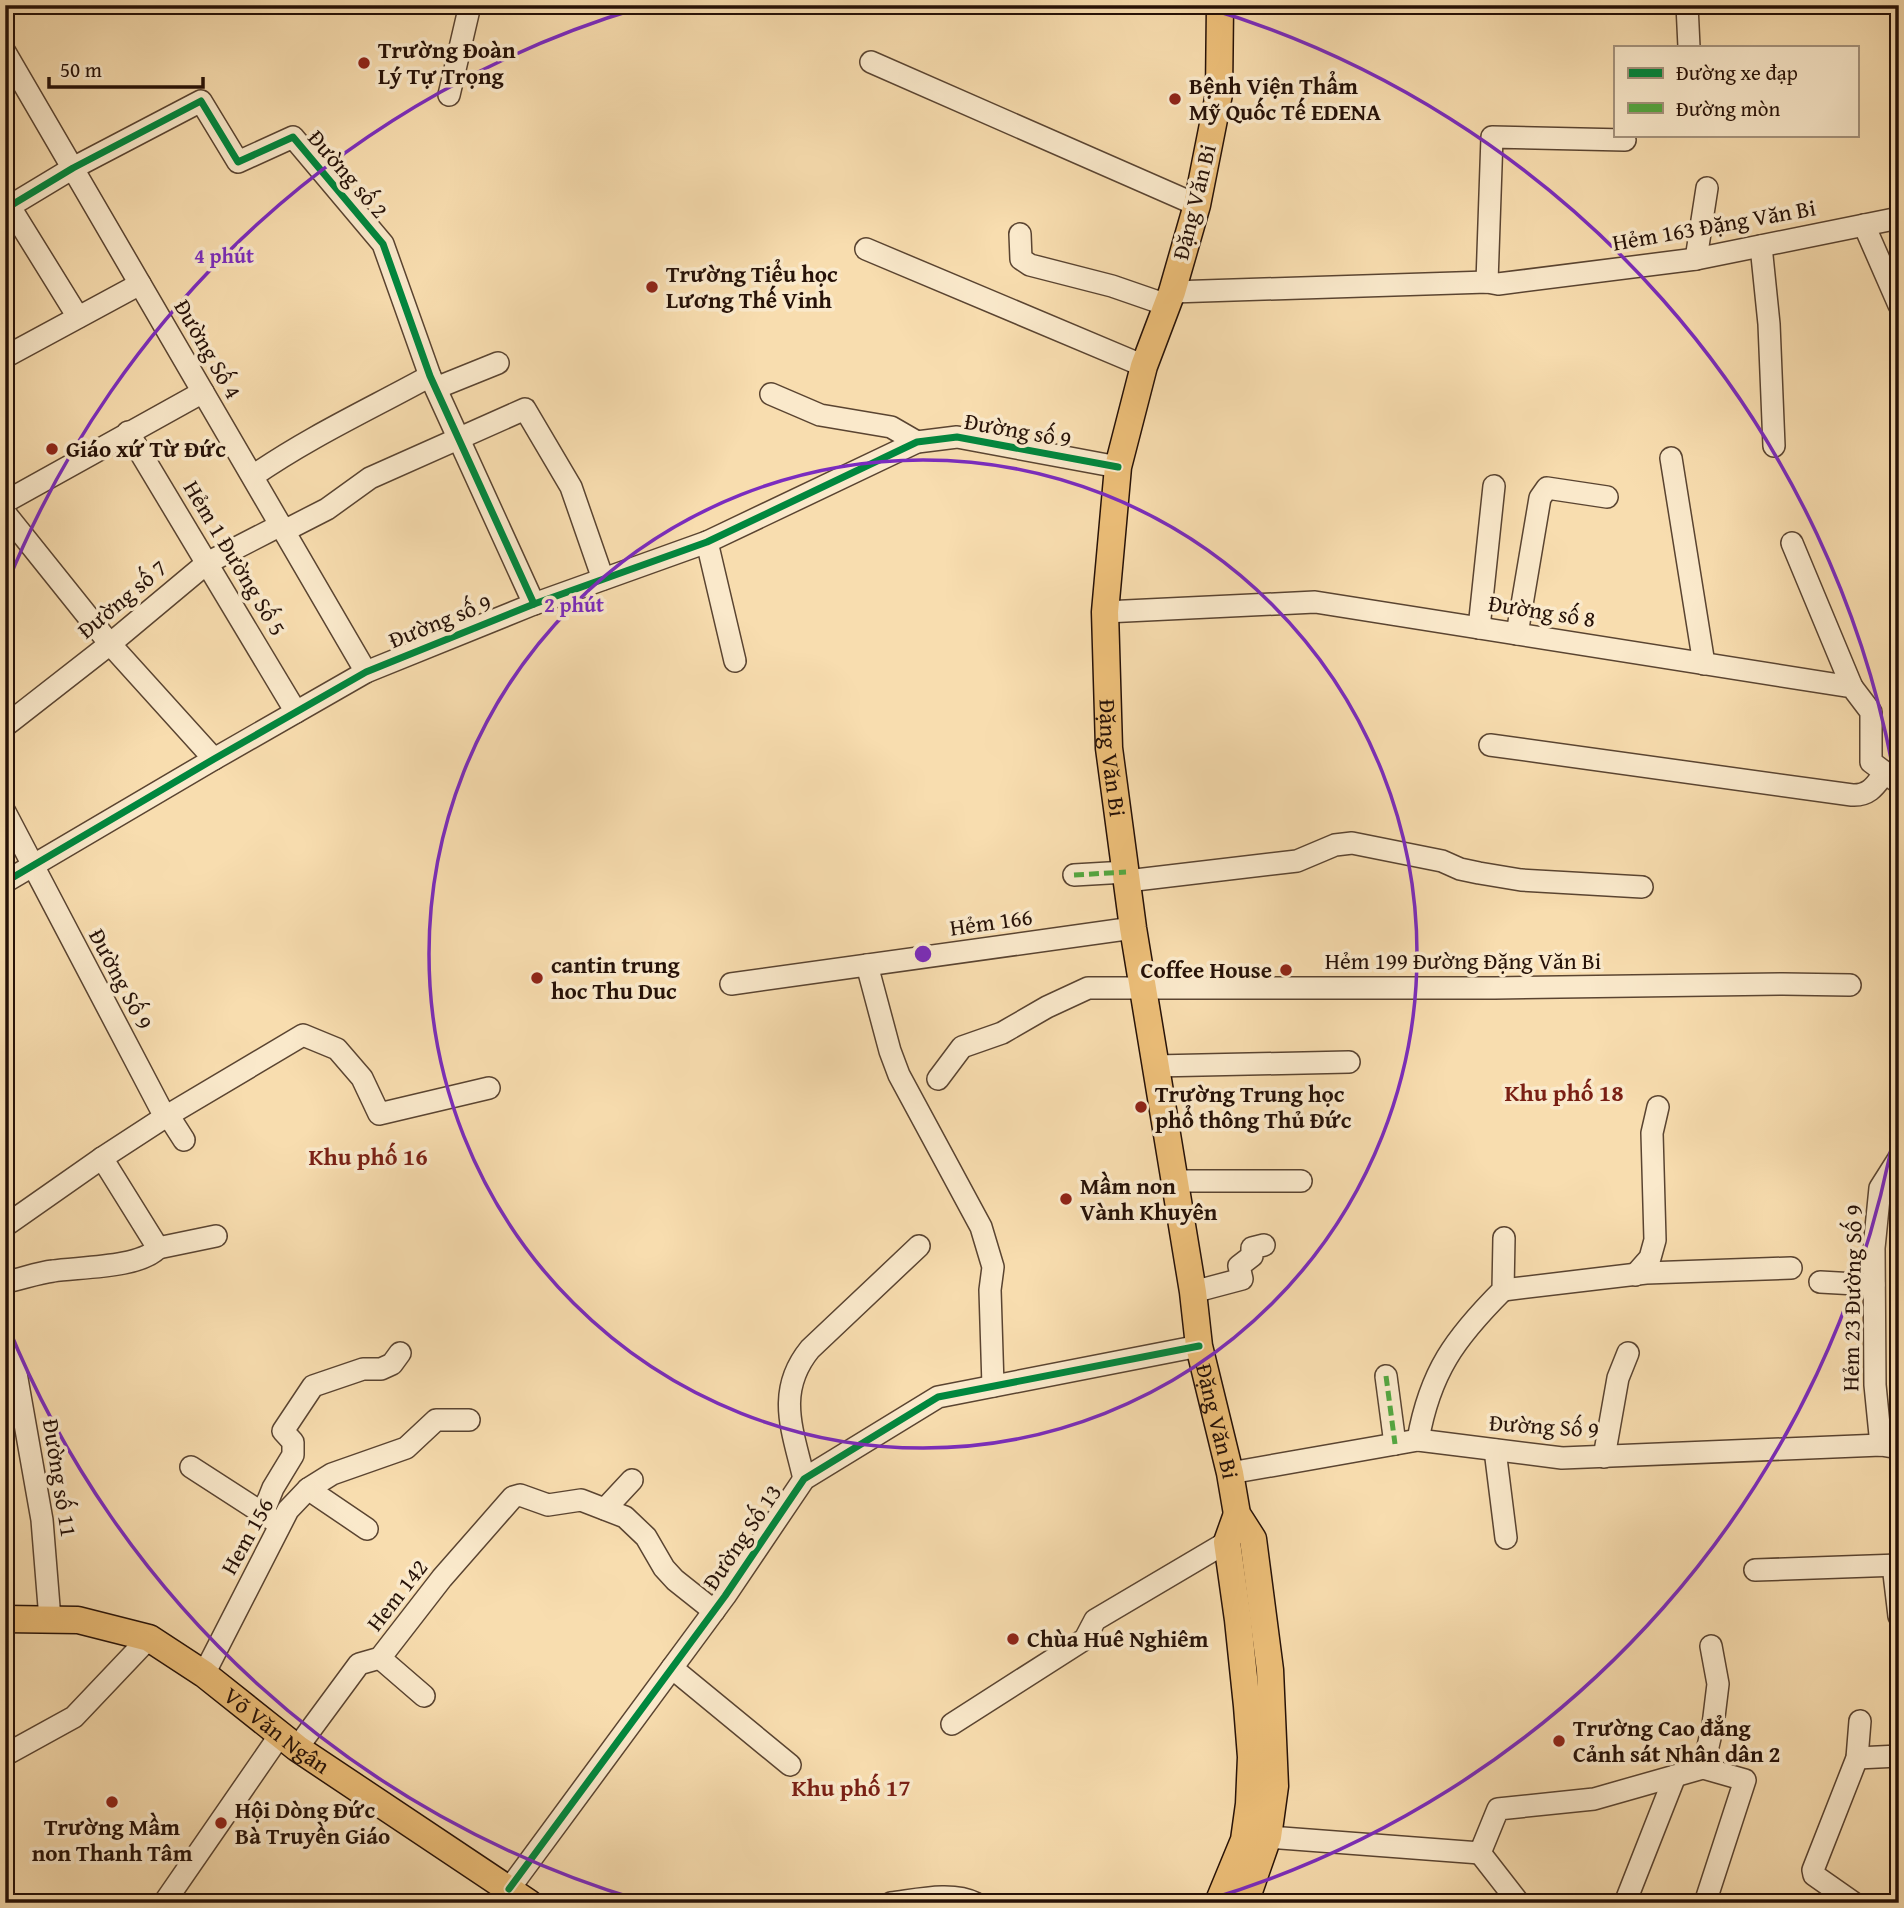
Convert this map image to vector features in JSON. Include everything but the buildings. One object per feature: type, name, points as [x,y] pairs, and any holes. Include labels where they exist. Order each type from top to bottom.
[{"type":"main road","name":"Đặng Văn Bi","points":[[1220,5],[1219,94],[1197,205],[1169,298],[1144,366],[1118,467],[1105,612],[1110,748],[1133,928],[1193,1292],[1199,1346],[1230,1473],[1237,1514],[1254,1539],[1270,1670],[1275,1786],[1268,1837],[1245,1903]]},
{"type":"main road","name":"Đặng Văn Bi","points":[[1218,1903],[1244,1840],[1249,1804],[1251,1757],[1238,1620],[1227,1542],[1237,1514]]},
{"type":"main road","name":"Võ Văn Ngân","points":[[5,1619],[78,1620],[149,1638],[204,1674],[288,1741],[524,1899]]},
{"type":"street","points":[[449,95],[470,5]]},
{"type":"street","points":[[1687,5],[1689,46]]},
{"type":"street","name":"Đường Số 4","points":[[5,52],[366,672]]},
{"type":"street","points":[[872,62],[1197,205]]},
{"type":"street","name":"Đường số 2","points":[[73,168],[201,101],[238,162],[293,136],[383,244],[433,382],[534,604]]},
{"type":"street","points":[[1488,282],[1492,137],[1625,140]]},
{"type":"street","points":[[73,168],[7,205],[78,317]]},
{"type":"street","points":[[1696,259],[1707,188]]},
{"type":"street","name":"Hẻm 163 Đặng Văn Bi","points":[[1169,298],[1488,282],[1498,284],[1696,259],[1899,218]]},
{"type":"street","points":[[1864,225],[1899,305]]},
{"type":"street","points":[[1020,234],[1021,259],[1030,265],[1169,298]]},
{"type":"street","points":[[1761,246],[1769,324],[1774,446]]},
{"type":"street","points":[[866,249],[1144,366]]},
{"type":"street","points":[[5,357],[140,284]]},
{"type":"street","points":[[253,476],[350,417],[433,382],[498,363]]},
{"type":"street","points":[[5,502],[203,392]]},
{"type":"street","points":[[771,394],[820,415],[891,426],[917,442]]},
{"type":"street","name":"Đường số 7","points":[[5,726],[110,644],[207,563],[327,509],[370,478],[525,409],[571,487],[603,579]]},
{"type":"street","name":"Hẻm 1 Đường Số 5","points":[[128,432],[296,712]]},
{"type":"street","name":"Đường số 9","points":[[5,882],[366,672],[534,604],[707,541],[917,442],[957,437],[1118,467]]},
{"type":"street","points":[[1671,458],[1704,664]]},
{"type":"street","points":[[1479,628],[1494,486]]},
{"type":"street","points":[[1517,634],[1540,498],[1547,488],[1607,496]]},
{"type":"street","points":[[5,513],[110,644],[214,759]]},
{"type":"street","points":[[707,541],[735,661]]},
{"type":"street","points":[[1490,745],[1852,795],[1861,796],[1872,791],[1891,778],[1871,762],[1871,712],[1852,687],[1792,542]]},
{"type":"street","name":"Đường số 8","points":[[1105,612],[1315,602],[1852,687]]},
{"type":"street","name":"Đường Số 9","points":[[5,812],[166,1116],[184,1140]]},
{"type":"street","points":[[1074,875],[1126,877],[1297,861],[1335,845],[1352,843],[1442,861],[1479,873],[1521,880],[1642,887]]},
{"type":"street","name":"Hẻm 166","points":[[731,984],[1133,928]]},
{"type":"street","points":[[867,965],[899,1075],[981,1227],[993,1267],[990,1290],[993,1387]]},
{"type":"street","name":"Hẻm 199 Đường Đặng Văn Bi","points":[[938,1079],[962,1047],[1002,1033],[1047,1007],[1088,988],[1850,985]]},
{"type":"street","points":[[5,1226],[166,1116],[303,1035],[337,1049],[362,1078],[379,1114],[489,1088]]},
{"type":"street","points":[[1155,1066],[1349,1062]]},
{"type":"street","points":[[1635,1275],[1650,1258],[1655,1240],[1652,1133],[1658,1107]]},
{"type":"street","points":[[102,1158],[158,1248]]},
{"type":"street","name":"Hẻm 23 Đường Số 9","points":[[1890,1446],[1875,1385],[1874,1248],[1880,1188],[1899,1158]]},
{"type":"street","points":[[1175,1181],[1300,1181]]},
{"type":"street","points":[[5,1282],[52,1271],[121,1263],[152,1255],[158,1248],[216,1236]]},
{"type":"street","points":[[1503,1290],[1504,1238]]},
{"type":"street","points":[[1193,1292],[1242,1279],[1239,1266],[1252,1256],[1252,1248],[1264,1245]]},
{"type":"street","points":[[804,1479],[788,1410],[791,1381],[798,1364],[810,1349],[919,1246]]},
{"type":"street","points":[[1418,1440],[1424,1408],[1448,1352],[1475,1318],[1503,1290],[1635,1275],[1791,1268]]},
{"type":"street","points":[[1820,1282],[1874,1285]]},
{"type":"street","name":"Đường Số 13","points":[[524,1899],[672,1668],[804,1479],[938,1397],[1199,1346]]},
{"type":"street","name":"Đường số 11","points":[[5,1348],[16,1373],[42,1520],[50,1619]]},
{"type":"street","points":[[271,1519],[272,1488],[293,1454],[293,1442],[283,1431],[313,1386],[363,1369],[381,1369],[392,1364],[400,1353]]},
{"type":"street","points":[[1604,1457],[1618,1378],[1628,1353]]},
{"type":"street","points":[[1386,1376],[1395,1444]]},
{"type":"street","points":[[308,1489],[332,1474],[405,1448],[436,1420],[469,1420]]},
{"type":"street","name":"Đường Số 9","points":[[1230,1473],[1418,1440],[1562,1458],[1890,1446]]},
{"type":"street","points":[[1495,1450],[1506,1538]]},
{"type":"street","points":[[191,1467],[271,1519]]},
{"type":"street","points":[[632,1480],[605,1509],[625,1517],[646,1537],[675,1580],[714,1611]]},
{"type":"street","name":"Hem 156","points":[[204,1674],[271,1519],[288,1510],[308,1489],[367,1529]]},
{"type":"street","name":"Hem 142","points":[[164,1903],[288,1741],[359,1664],[380,1658],[442,1578],[513,1497],[520,1495],[548,1505],[581,1500],[605,1509]]},
{"type":"street","points":[[952,1724],[1085,1639],[1095,1620],[1227,1542]]},
{"type":"street","points":[[1755,1570],[1896,1565],[1899,1616]]},
{"type":"street","points":[[5,1755],[74,1717],[149,1638]]},
{"type":"street","points":[[1703,1768],[1713,1725],[1718,1684],[1711,1646]]},
{"type":"street","points":[[380,1658],[424,1696]]},
{"type":"street","points":[[672,1668],[790,1765]]},
{"type":"street","points":[[1854,1903],[1814,1875],[1814,1870],[1857,1758],[1860,1721]]},
{"type":"street","points":[[1857,1758],[1899,1756]]},
{"type":"street","points":[[1480,1853],[1498,1809],[1594,1799],[1703,1768],[1745,1780],[1705,1903]]},
{"type":"street","points":[[1625,1903],[1675,1776]]},
{"type":"street","points":[[1268,1837],[1480,1853],[1519,1903]]},
{"type":"street","points":[[891,1903],[948,1898],[975,1903]]},
{"type":"marked path","points":[[1074,875],[1126,872]]},
{"type":"marked path","points":[[1386,1376],[1395,1444]]},
{"type":"cycle path","points":[[5,209],[73,168],[201,101],[238,162],[293,137],[383,244],[430,376],[534,604]]},
{"type":"cycle path","points":[[5,882],[366,672],[534,604],[707,542],[917,442],[957,437],[1118,467]]},
{"type":"cycle path","points":[[509,1889],[725,1596],[804,1479],[938,1397],[1199,1346]]},
{"type":"place","name":"Trường Đoàn Lý Tự Trọng","points":[[364,63]]},
{"type":"place","name":"Bệnh Viện Thẩm Mỹ Quốc Tế EDENA","points":[[1175,99]]},
{"type":"place","name":"Trường Tiểu học Lương Thế Vinh","points":[[652,287]]},
{"type":"place","name":"Giáo xứ Từ Đức","points":[[52,449]]},
{"type":"place","name":"Coffee House","points":[[1286,970]]},
{"type":"place","name":"cantin trung hoc Thu Duc","points":[[537,978]]},
{"type":"place","name":"Trường Trung học phổ thông Thủ Đức","points":[[1141,1107]]},
{"type":"place","name":"Mầm non Vành Khuyên","points":[[1066,1199]]},
{"type":"place","name":"Chùa Huê Nghiêm","points":[[1013,1639]]},
{"type":"place","name":"Trường Cao đẳng Cảnh sát Nhân dân 2","points":[[1559,1741]]},
{"type":"place","name":"Trường Mầm non Thanh Tâm","points":[[112,1802]]},
{"type":"place","name":"Hội Dòng Đức Bà Truyền Giáo","points":[[221,1823]]},
{"type":"district","name":"Khu phố 18","points":[[1564,1093]]},
{"type":"district","name":"Khu phố 16","points":[[368,1157]]},
{"type":"district","name":"Khu phố 17","points":[[851,1788]]}]
